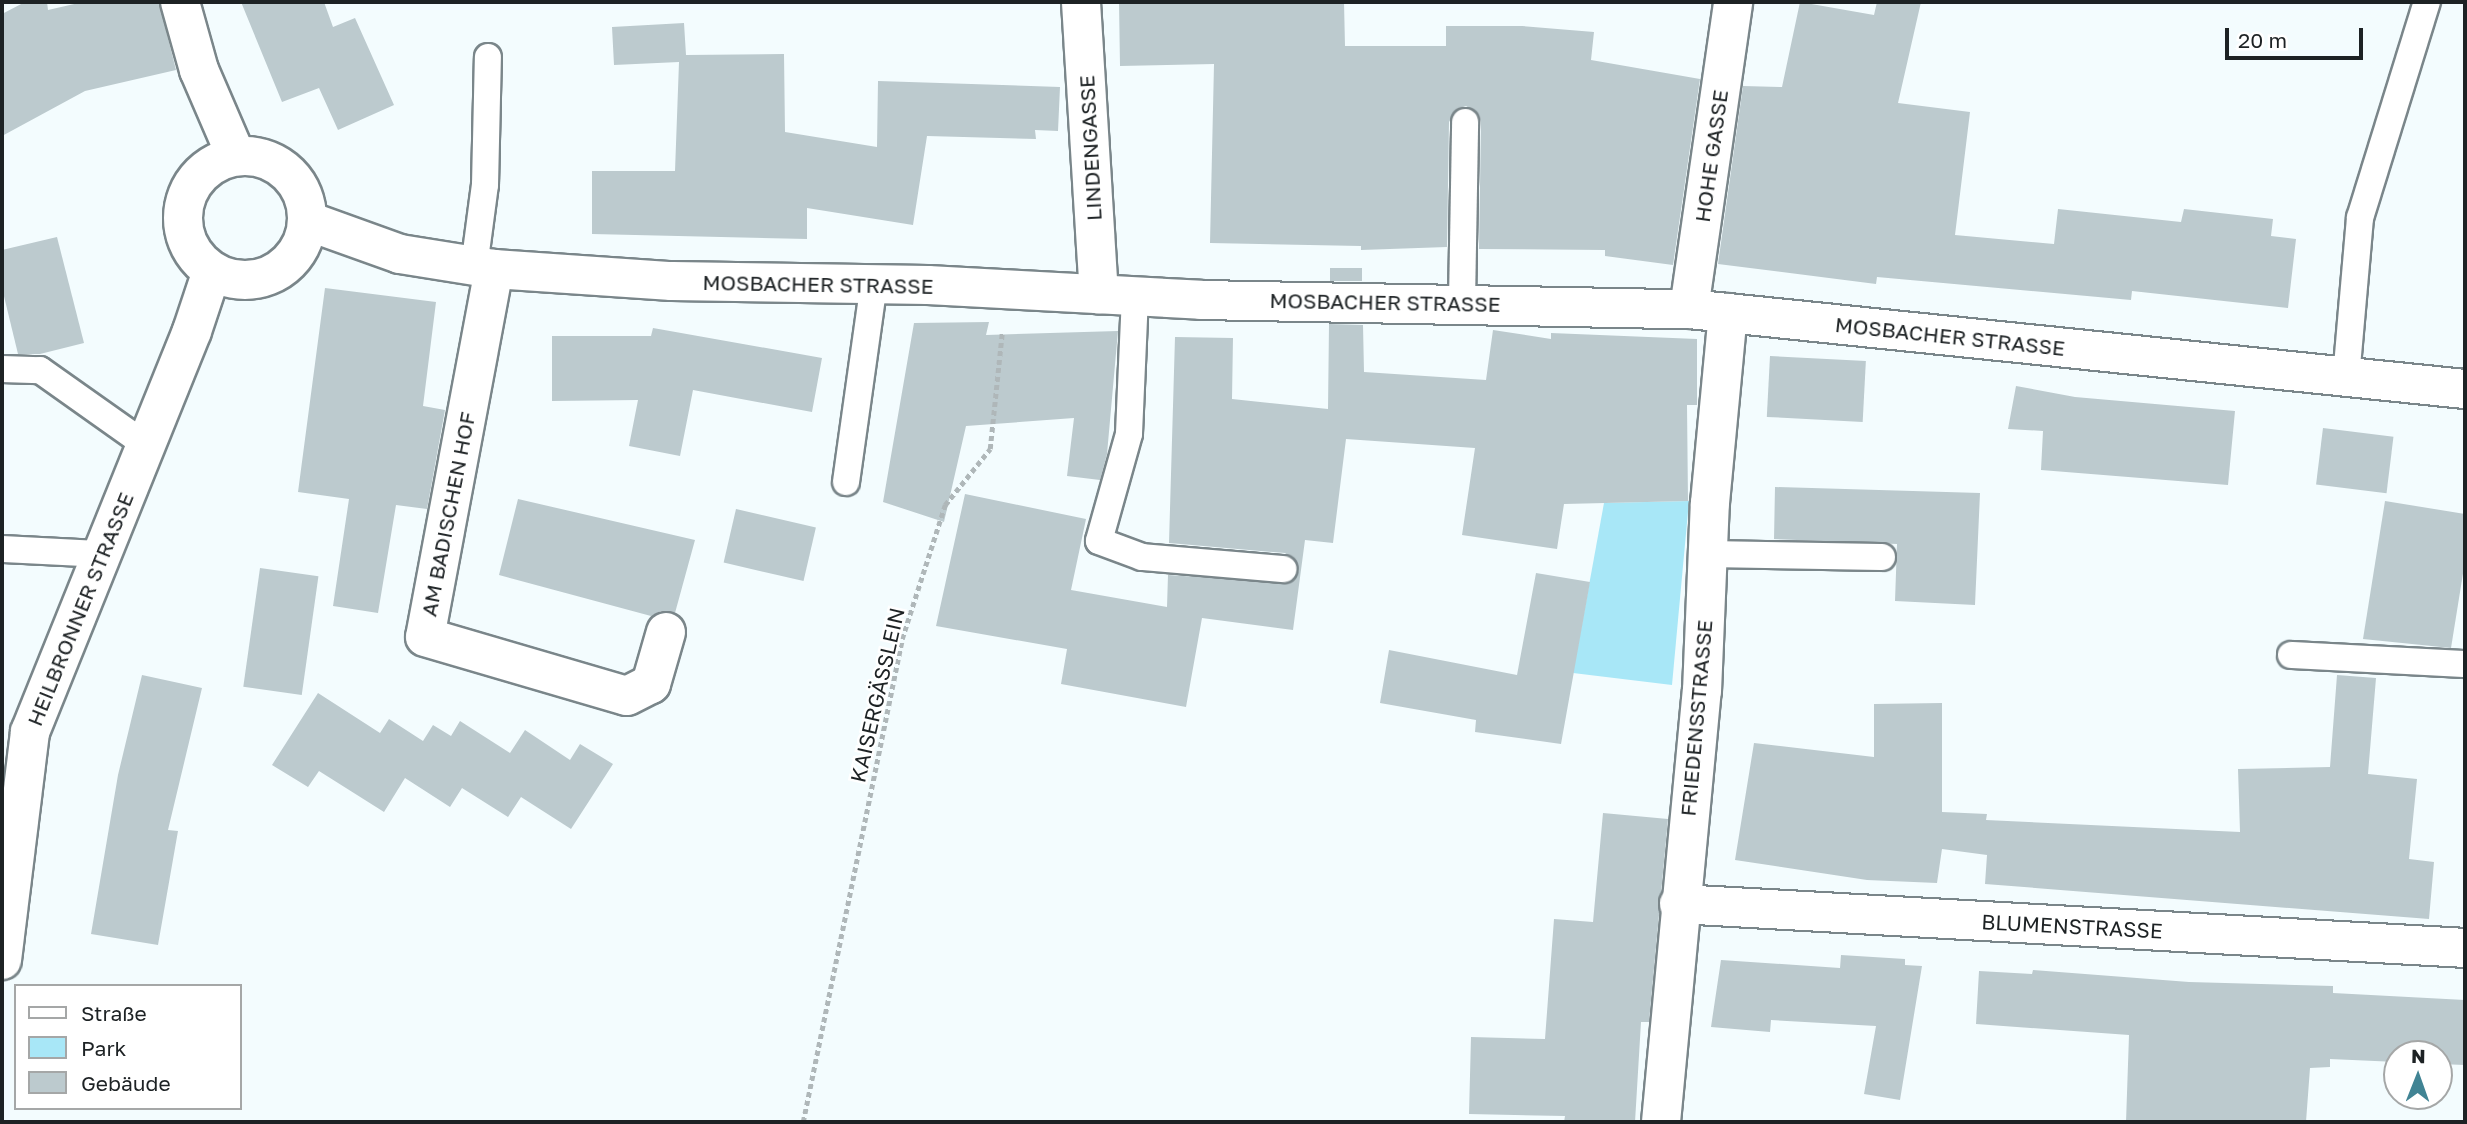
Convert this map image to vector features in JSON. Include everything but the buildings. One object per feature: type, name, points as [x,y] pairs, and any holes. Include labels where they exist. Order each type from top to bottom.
[{"type":"street","points":[[180,2],[199,69],[236,156]]},
{"type":"street","name":"LINDENGASSE","points":[[1082,2],[1117,295]]},
{"type":"street","name":"HOHE GASSE","points":[[1689,309],[1733,2]]},
{"type":"street","points":[[236,156],[271,160],[289,172],[302,191],[308,221],[292,260],[276,273],[258,280],[212,271],[190,247],[183,209],[190,188],[206,168],[236,156]]},
{"type":"street","name":"MOSBACHER STRASSE","points":[[308,221],[400,254],[484,268],[671,281],[874,284],[1117,295],[1689,309],[2465,389]]},
{"type":"street","name":"AM BADISCHEN HOF","points":[[484,268],[425,637],[628,696],[651,684],[666,632]]},
{"type":"street","name":"HEILBRONNER STRASSE","points":[[2,960],[30,732],[146,445],[212,271]]},
{"type":"street","name":"FRIEDENSSTRASSE","points":[[1661,1122],[1679,904],[1702,691],[1707,554],[1728,313]]},
{"type":"street","name":"BLUMENSTRASSE","points":[[1679,904],[2465,948]]},
{"type":"lane","points":[[2346,378],[2360,218],[2427,2]]},
{"type":"lane","points":[[484,268],[488,57]]},
{"type":"lane","points":[[1462,302],[1465,122]]},
{"type":"lane","points":[[846,482],[874,284]]},
{"type":"lane","points":[[1117,295],[1129,435],[1099,541],[1142,557],[1283,569]]},
{"type":"lane","points":[[2,369],[40,370],[146,445]]},
{"type":"lane","points":[[2,549],[100,554]]},
{"type":"lane","points":[[1707,554],[1882,557]]},
{"type":"lane","points":[[2291,655],[2465,664]]},
{"type":"path","name":"KAISERGÄSSLEIN","points":[[803,1122],[902,639],[945,505],[990,449],[1006,289]]},
{"type":"green space","points":[[1689,501],[1672,685],[1573,673],[1604,503]]}]
